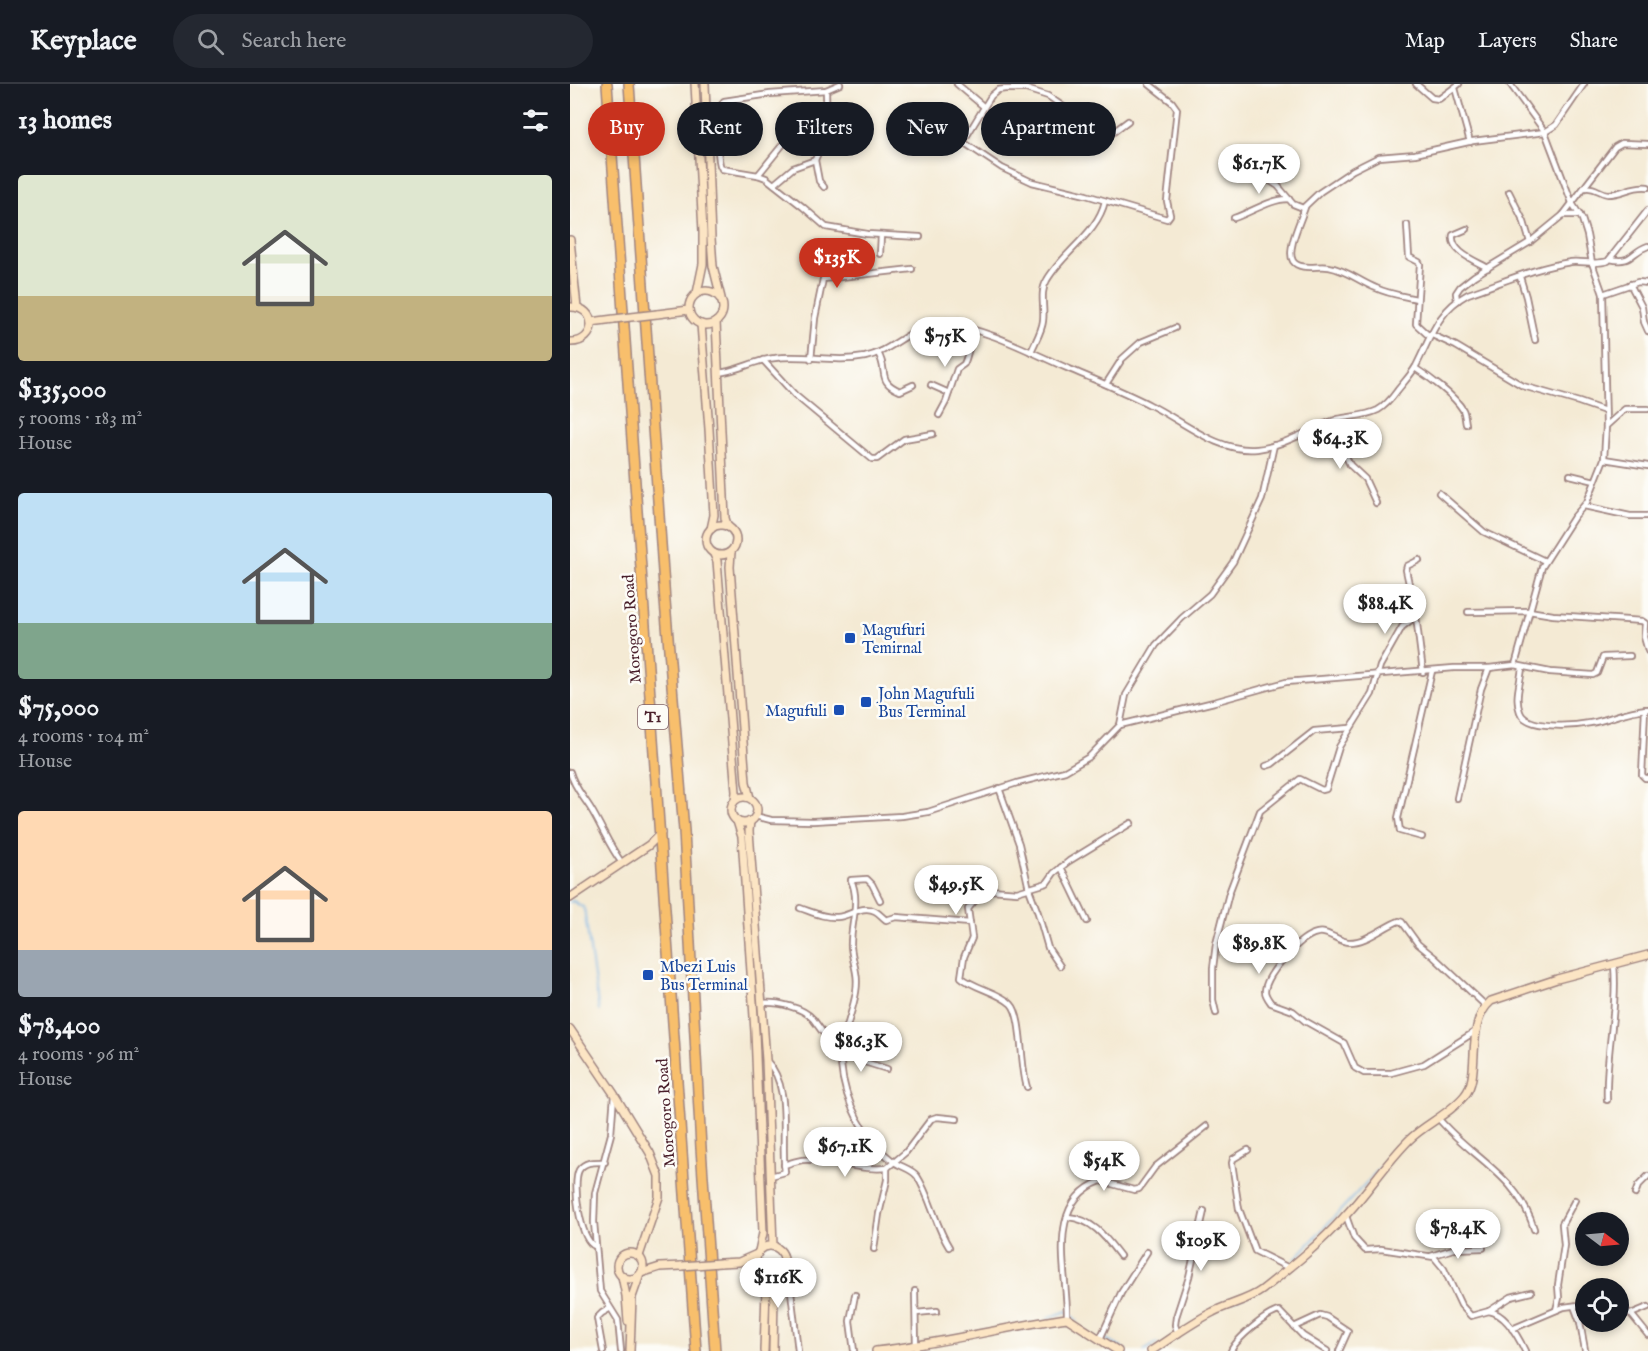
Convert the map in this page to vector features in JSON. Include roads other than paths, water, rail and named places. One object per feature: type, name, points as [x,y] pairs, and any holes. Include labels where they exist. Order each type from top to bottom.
[{"type":"highway","name":"Morogoro Road","points":[[607,84],[696,1351]]},
{"type":"highway","name":"Morogoro Road","points":[[629,84],[684,831],[701,1148],[715,1351]]},
{"type":"street","points":[[695,84],[703,264],[697,293],[692,299],[689,310],[694,320],[708,325],[716,322],[724,310],[713,266],[705,84]]},
{"type":"street","points":[[840,84],[826,90],[724,101],[719,113],[722,169],[758,175],[774,184],[826,226],[881,235],[920,237]]},
{"type":"street","points":[[957,84],[981,104]]},
{"type":"street","points":[[983,156],[1032,182],[1086,195],[1165,220],[1169,217],[1167,201],[1177,110],[1172,102],[1149,84]]},
{"type":"street","points":[[1416,84],[1432,98],[1437,99],[1442,98],[1457,86],[1470,142]]},
{"type":"street","points":[[1510,84],[1545,132],[1572,203],[1580,215],[1587,235],[1592,262],[1603,294],[1606,426],[1604,459],[1584,506],[1545,561],[1515,665]]},
{"type":"street","points":[[1417,299],[1375,288],[1332,267],[1314,265],[1302,267],[1295,263],[1292,256],[1292,244],[1305,207],[1320,192],[1375,158],[1415,154],[1470,142],[1545,132],[1556,125],[1584,84]]},
{"type":"street","points":[[986,102],[1001,89],[1026,89],[1058,102]]},
{"type":"street","points":[[824,187],[819,181],[815,160],[827,132],[826,90]]},
{"type":"street","points":[[981,109],[963,143],[981,155]]},
{"type":"street","points":[[1116,130],[1128,121]]},
{"type":"street","points":[[1457,301],[1456,293],[1460,287],[1530,242],[1563,215],[1615,147],[1622,143],[1648,144]]},
{"type":"street","points":[[758,175],[775,153]]},
{"type":"street","points":[[774,184],[793,168],[815,160]]},
{"type":"street","points":[[1245,165],[1278,186],[1298,207],[1305,207]]},
{"type":"street","points":[[1584,189],[1592,187],[1607,194],[1638,186],[1648,187]]},
{"type":"street","points":[[1509,192],[1524,222],[1530,242]]},
{"type":"street","points":[[1234,218],[1274,201],[1289,199]]},
{"type":"street","points":[[1031,352],[1043,324],[1043,290],[1047,280],[1061,260],[1097,221],[1102,214],[1105,201]]},
{"type":"street","points":[[717,373],[729,372],[777,357],[845,360],[878,352],[927,326],[947,325],[974,331],[1031,352],[1106,384],[1152,405],[1208,437],[1229,446],[1258,449],[1275,445],[1330,422],[1379,409],[1391,399],[1415,368],[1430,335],[1457,301],[1468,294],[1571,262],[1602,263],[1611,259],[1648,210]]},
{"type":"street","points":[[1563,215],[1580,215]]},
{"type":"street","points":[[1407,225],[1409,257],[1419,261],[1420,264],[1416,324],[1430,335],[1456,346],[1523,387],[1605,411]]},
{"type":"street","points":[[1467,229],[1453,235],[1454,244],[1457,249],[1488,268]]},
{"type":"street","points":[[880,254],[881,235]]},
{"type":"street","points":[[570,240],[573,307],[586,312],[591,322],[590,331],[585,338],[578,342],[570,342]]},
{"type":"street","points":[[1611,259],[1629,260],[1637,250],[1648,246]]},
{"type":"street","points":[[811,359],[815,318],[823,279],[912,269]]},
{"type":"street","points":[[1520,277],[1535,340]]},
{"type":"street","points":[[1603,294],[1638,282],[1648,283]]},
{"type":"street","points":[[1630,284],[1642,307],[1648,331]]},
{"type":"street","points":[[697,293],[708,291],[716,293],[721,298]]},
{"type":"street","points":[[591,322],[689,310]]},
{"type":"street","points":[[716,322],[725,518],[728,527]]},
{"type":"street","points":[[701,324],[710,429],[714,515],[706,542],[717,561],[735,770],[735,800],[731,809],[742,837],[755,1032],[763,1233],[755,1261],[766,1290],[764,1351]]},
{"type":"street","points":[[1106,384],[1122,359],[1141,342],[1175,328]]},
{"type":"street","points":[[939,415],[957,369],[964,364],[974,331]]},
{"type":"street","points":[[878,352],[884,362],[884,379],[888,386],[900,391],[913,385]]},
{"type":"street","points":[[763,360],[795,395],[872,459],[877,459],[904,439],[933,435]]},
{"type":"street","points":[[1415,368],[1461,407],[1466,424]]},
{"type":"street","points":[[931,385],[949,393]]},
{"type":"street","points":[[1606,426],[1625,409],[1648,409]]},
{"type":"street","points":[[1330,422],[1350,465],[1365,479],[1376,503]]},
{"type":"street","points":[[1120,725],[1126,695],[1156,645],[1210,594],[1233,562],[1262,499],[1275,445]]},
{"type":"street","points":[[1604,459],[1648,466]]},
{"type":"street","points":[[1570,475],[1595,481]]},
{"type":"street","points":[[1439,493],[1484,532],[1545,561]]},
{"type":"street","points":[[1584,506],[1630,516],[1648,516]]},
{"type":"street","points":[[711,529],[721,525],[728,527],[734,532],[736,539],[731,552],[730,567],[746,782],[750,798],[756,806],[749,831],[763,1003],[773,1246]]},
{"type":"street","points":[[714,554],[724,555],[731,552]]},
{"type":"street","points":[[1419,561],[1407,566],[1406,570],[1416,616],[1423,672]]},
{"type":"street","points":[[1468,612],[1529,611],[1553,615],[1642,621],[1645,623],[1645,644],[1648,651]]},
{"type":"street","points":[[1216,1012],[1213,1000],[1213,968],[1216,944],[1229,893],[1258,816],[1269,803],[1300,780],[1326,789],[1336,756],[1350,728],[1372,694],[1377,681],[1376,674],[1402,627],[1416,616]]},
{"type":"street","points":[[1645,644],[1648,631]]},
{"type":"street","points":[[737,821],[744,823],[753,819],[813,821],[902,816],[952,805],[999,788],[1073,767],[1089,757],[1120,725],[1286,682],[1515,665],[1550,672],[1593,675],[1597,673],[1604,657],[1630,656]]},
{"type":"street","points":[[1522,667],[1517,694],[1518,706],[1521,716],[1529,721],[1562,726],[1591,723],[1618,714],[1646,709],[1642,775],[1648,778]]},
{"type":"street","points":[[1457,798],[1481,689],[1489,668]]},
{"type":"street","points":[[1422,837],[1400,831],[1398,818],[1432,671]]},
{"type":"street","points":[[1266,766],[1272,764],[1314,731],[1350,728]]},
{"type":"street","points":[[570,772],[578,790],[622,863]]},
{"type":"street","points":[[999,788],[1019,844],[1029,889],[1048,948],[1060,966]]},
{"type":"street","points":[[735,800],[744,796],[750,798]]},
{"type":"street","points":[[1027,1087],[1017,1017],[1010,1002],[961,977],[964,957],[972,938],[968,909],[971,903],[983,893],[999,890],[1017,892],[1047,883],[1061,867],[1131,823]]},
{"type":"street","points":[[570,898],[649,845],[661,833]]},
{"type":"street","points":[[1061,867],[1087,921]]},
{"type":"street","points":[[880,900],[867,879],[850,880],[855,892],[851,947],[857,968],[857,986],[841,1065],[846,1088],[856,1115],[869,1137],[896,1163],[916,1175],[949,1247]]},
{"type":"street","points":[[800,908],[819,915],[838,917],[855,911],[873,910],[886,920],[896,917],[970,923]]},
{"type":"street","points":[[1476,1031],[1424,1064],[1391,1073],[1361,1073],[1355,1068],[1344,1043],[1305,1022],[1293,1011],[1271,1003],[1265,994],[1266,987],[1280,963],[1292,949],[1315,933],[1323,933],[1352,942],[1399,921],[1418,944],[1486,1006]]},
{"type":"street","points":[[1151,1351],[1213,1312],[1257,1293],[1289,1268],[1317,1245],[1346,1216],[1411,1138],[1460,1101],[1470,1087],[1476,1031],[1486,1006],[1491,1001],[1557,979],[1648,955]]},
{"type":"street","points":[[1607,1100],[1607,1067],[1616,983],[1614,965]]},
{"type":"street","points":[[763,1003],[771,1003],[805,1013],[813,1019],[833,1046],[842,1053],[887,1069]]},
{"type":"street","points":[[570,1029],[650,1153],[659,1176],[659,1197],[640,1258],[644,1266],[632,1297],[630,1351]]},
{"type":"street","points":[[766,1060],[773,1067],[780,1082],[783,1117],[784,1172],[771,1176]]},
{"type":"street","points":[[614,1094],[611,1134],[594,1202],[595,1246],[600,1291],[609,1309],[618,1320],[621,1351]]},
{"type":"street","points":[[784,1165],[801,1160],[857,1168],[887,1168],[896,1163],[906,1152],[931,1119],[937,1117],[957,1119]]},
{"type":"street","points":[[1438,1118],[1449,1132],[1489,1163],[1513,1188],[1526,1209],[1534,1229]]},
{"type":"street","points":[[1066,1318],[1062,1241],[1074,1203],[1085,1189],[1097,1182],[1105,1181],[1139,1190],[1155,1167],[1207,1126]]},
{"type":"street","points":[[1248,1150],[1232,1161],[1242,1219],[1255,1251],[1289,1268]]},
{"type":"street","points":[[595,1246],[588,1242],[579,1214],[578,1175],[580,1169],[588,1162],[605,1162]]},
{"type":"street","points":[[874,1249],[887,1180],[887,1168]]},
{"type":"street","points":[[1635,1194],[1638,1185],[1648,1176]]},
{"type":"street","points":[[1556,1311],[1564,1245],[1562,1224],[1575,1200]]},
{"type":"street","points":[[1178,1334],[1175,1325],[1176,1317],[1189,1277],[1204,1210]]},
{"type":"street","points":[[1346,1216],[1354,1238],[1365,1250],[1381,1249],[1431,1256],[1439,1261],[1455,1296],[1469,1315],[1474,1316],[1489,1311],[1510,1297],[1531,1292]]},
{"type":"street","points":[[1068,1217],[1080,1218],[1096,1229],[1120,1256]]},
{"type":"street","points":[[622,1276],[628,1279],[660,1267],[739,1262],[765,1247],[773,1246],[779,1249],[784,1259],[783,1267],[778,1272],[767,1274],[739,1262]]},
{"type":"street","points":[[1431,1256],[1453,1249],[1483,1248]]},
{"type":"street","points":[[1100,1340],[1121,1293],[1147,1252]]},
{"type":"street","points":[[630,1332],[622,1276],[617,1266],[622,1256],[629,1253],[660,1267]]},
{"type":"street","points":[[772,1351],[774,1295],[778,1272]]},
{"type":"street","points":[[790,1283],[798,1351]]},
{"type":"street","points":[[915,1291],[916,1347]]},
{"type":"street","points":[[854,1351],[850,1321],[855,1295]]},
{"type":"street","points":[[1512,1329],[1574,1306],[1580,1322],[1585,1350]]},
{"type":"street","points":[[1648,1307],[1631,1314],[1648,1335]]},
{"type":"street","points":[[603,1351],[597,1318],[609,1309]]},
{"type":"street","points":[[916,1313],[937,1311]]},
{"type":"street","points":[[1489,1311],[1500,1314],[1525,1351]]},
{"type":"street","points":[[1231,1351],[1242,1337],[1274,1312],[1280,1312],[1303,1336],[1327,1351]]},
{"type":"street","points":[[1294,1327],[1320,1315],[1327,1317],[1348,1331],[1339,1351]]},
{"type":"street","points":[[876,1351],[916,1347],[1025,1324],[1066,1318],[1118,1351]]},
{"type":"waterway","points":[[570,902],[573,901],[584,908],[599,1011]]},
{"type":"waterway","points":[[1399,1145],[1407,1137]]},
{"type":"waterway","points":[[1294,1260],[1381,1167]]},
{"type":"waterway","points":[[1232,1301],[1255,1291]]},
{"type":"waterway","points":[[1048,1318],[1067,1311],[1077,1321]]},
{"type":"waterway","points":[[1104,1338],[1126,1351]]},
{"type":"waterway","points":[[1144,1351],[1157,1343]]},
{"type":"place","name":"Magufuri Temirnal","points":[[850,638]]},
{"type":"place","name":"John Magufuli Bus Terminal","points":[[866,702]]},
{"type":"place","name":"Magufuli","points":[[839,710]]},
{"type":"place","name":"Mbezi Luis Bus Terminal","points":[[648,975]]}]
